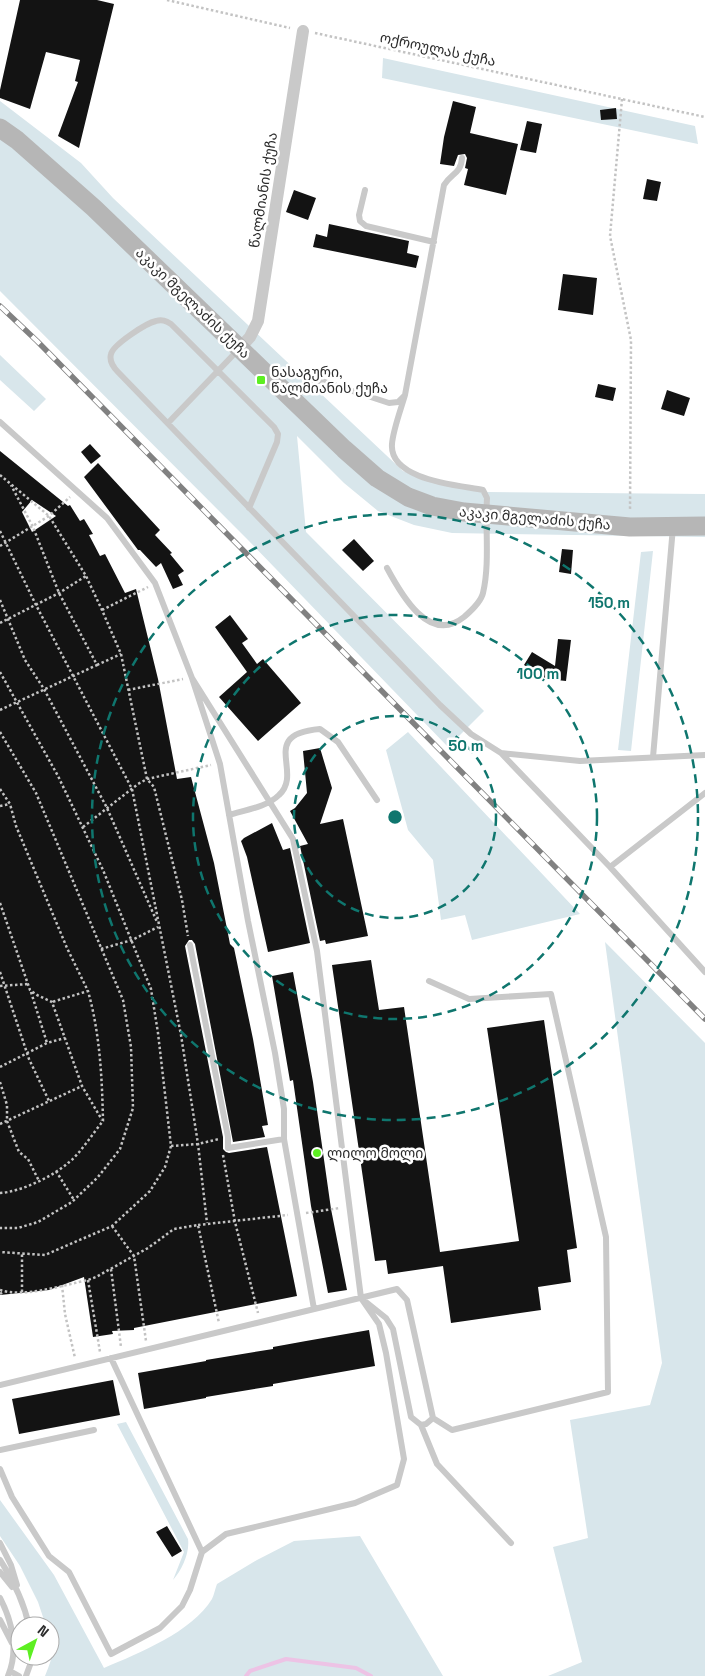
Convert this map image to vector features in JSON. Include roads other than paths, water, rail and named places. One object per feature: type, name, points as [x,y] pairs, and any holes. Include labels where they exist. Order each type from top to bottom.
[{"type":"street","name":"წალმიანის ქუჩა","points":[[240,348],[250,337],[258,321],[303,31]]},
{"type":"street","name":"აკაკი მგელაძის ქუჩა","points":[[0,128],[17,140],[94,208],[376,478],[408,497],[432,506],[486,514],[630,527],[705,526]]},
{"type":"lane","points":[[387,568],[402,596],[422,618],[441,625],[456,623],[472,611],[483,596],[487,498],[483,490],[425,478],[403,469],[394,457],[392,444],[405,395],[444,185],[447,180],[458,172],[462,164],[462,158]]},
{"type":"lane","points":[[365,190],[359,215],[360,221],[366,226],[434,242]]},
{"type":"lane","points":[[249,508],[277,442],[278,434],[274,427],[165,320],[149,324],[115,347],[110,355],[113,366],[249,508],[440,705],[471,734],[501,752],[610,867],[705,972]]},
{"type":"lane","points":[[168,423],[240,348]]},
{"type":"lane","points":[[293,400],[310,383],[319,380],[389,403],[398,402],[405,395]]},
{"type":"lane","points":[[0,422],[106,518],[155,583],[192,678],[220,764],[284,1109],[284,1139],[314,1309]]},
{"type":"lane","points":[[654,757],[674,526]]},
{"type":"lane","points":[[0,1469],[12,1497],[50,1556],[69,1572],[111,1654],[160,1628],[182,1606],[190,1590],[202,1552],[226,1534],[356,1503],[397,1485],[404,1459],[386,1353],[379,1324],[361,1298],[317,951],[293,839],[192,678]]},
{"type":"lane","points":[[229,814],[270,802],[283,790],[288,779],[284,750],[291,738],[307,730],[320,729],[338,742],[377,800]]},
{"type":"lane","points":[[501,752],[580,761],[705,755]]},
{"type":"lane","points":[[610,867],[705,794]]},
{"type":"lane","points":[[190,946],[228,1137],[228,1148],[284,1139]]},
{"type":"lane","points":[[0,1385],[397,1289],[407,1300],[433,1418],[452,1430],[608,1392],[606,1237],[551,994],[468,999],[429,981]]},
{"type":"lane","points":[[361,1298],[386,1318],[393,1329],[411,1417],[421,1425],[437,1464],[510,1543]]},
{"type":"lane","points":[[111,1358],[202,1552]]},
{"type":"lane","points":[[421,1425],[426,1424],[433,1418]]},
{"type":"lane","points":[[0,1450],[94,1430]]},
{"type":"lane","points":[[0,1543],[11,1565],[26,1616]]},
{"type":"lane","points":[[0,1560],[8,1571],[20,1598]]},
{"type":"lane","points":[[0,1572],[20,1598]]},
{"type":"lane","points":[[0,1598],[6,1608],[10,1623]]},
{"type":"lane","points":[[0,1612],[10,1638]]},
{"type":"lane","points":[[0,1620],[6,1629]]},
{"type":"lane","points":[[9,1674],[19,1676]]},
{"type":"waterway","points":[[246,1676],[250,1671],[286,1659],[356,1668],[371,1676]]},
{"type":"railway","points":[[0,306],[37,341],[705,1019]]},
{"type":"place","name":"ნასაგური, წალმიანის ქუჩა","points":[[261,380]]},
{"type":"place","name":"ლილო მოლი","points":[[317,1153]]}]
